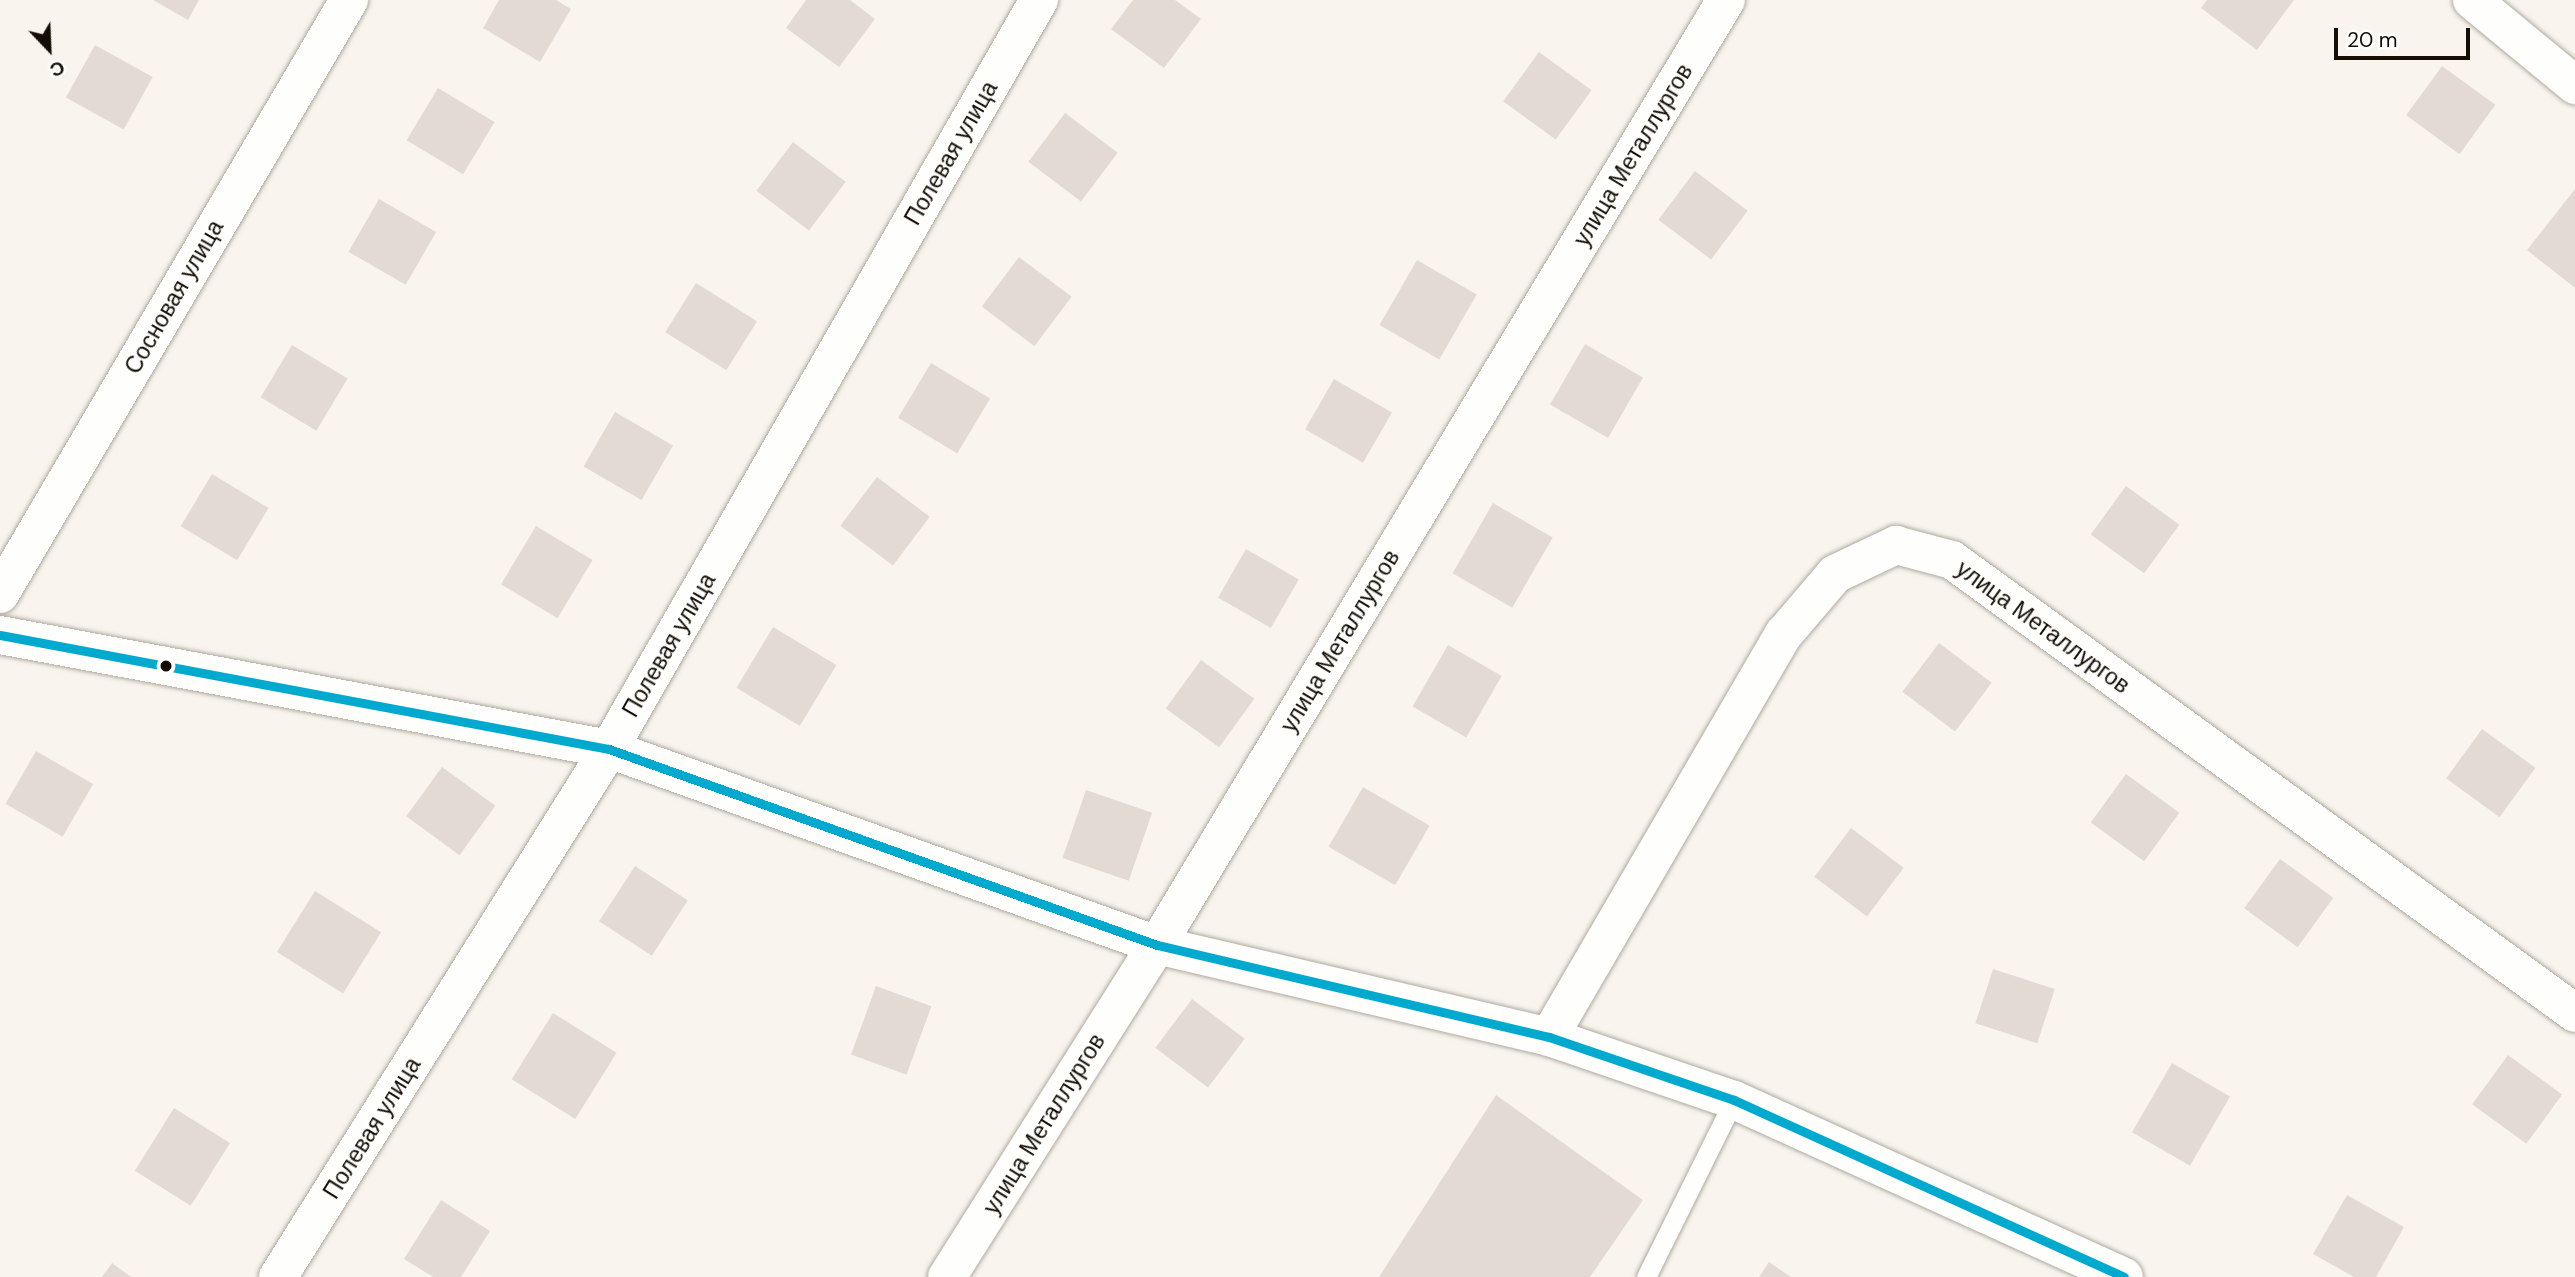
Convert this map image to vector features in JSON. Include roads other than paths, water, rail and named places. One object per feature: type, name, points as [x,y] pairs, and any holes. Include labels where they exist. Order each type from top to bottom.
[{"type":"street","name":"Сосновая улица","points":[[0,594],[349,0]]},
{"type":"street","name":"Полевая улица","points":[[278,1277],[609,749],[1039,0]]},
{"type":"street","name":"улица Металлургов","points":[[947,1277],[1157,945],[1727,0]]},
{"type":"street","points":[[2472,0],[2575,85]]},
{"type":"street","name":"улица Металлургов","points":[[1549,1037],[1784,634],[1835,574],[1896,545],[1952,561],[2575,1013]]},
{"type":"street","points":[[0,635],[609,749],[1157,945],[1549,1037],[1734,1100],[2124,1277]]},
{"type":"lane","points":[[1646,1277],[1734,1100]]}]
